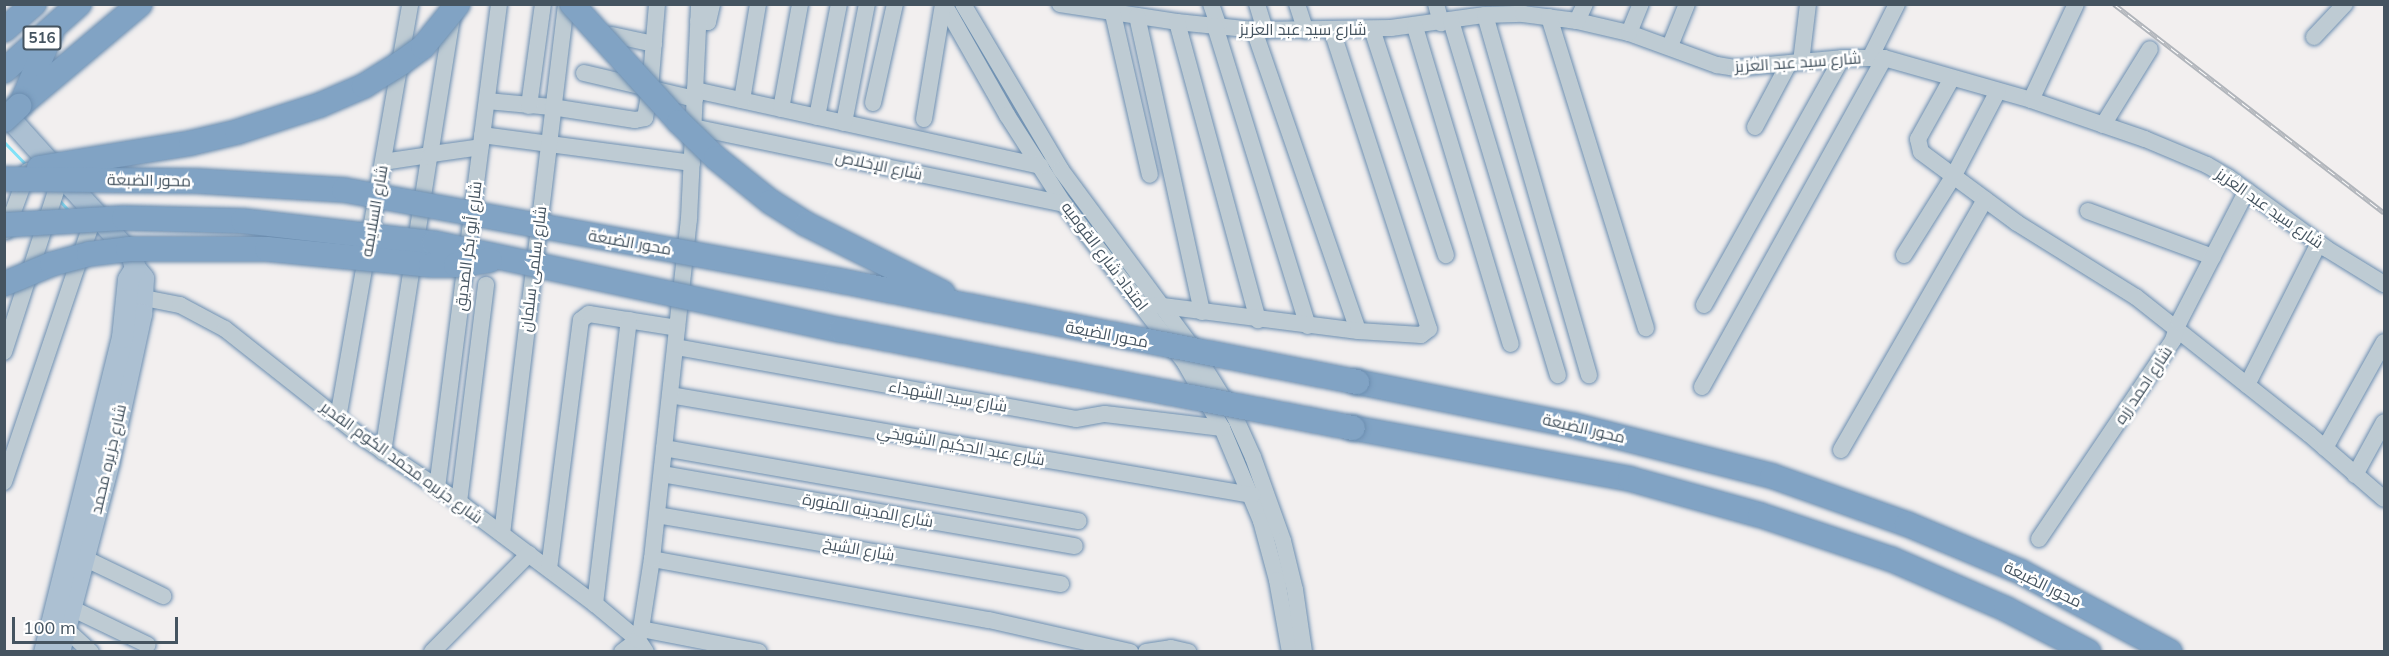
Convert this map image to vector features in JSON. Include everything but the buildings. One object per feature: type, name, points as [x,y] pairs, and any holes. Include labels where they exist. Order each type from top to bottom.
[{"type":"highway","name":"516","points":[[4,30],[34,4]]},
{"type":"highway","name":"516","points":[[4,71],[79,4]]},
{"type":"highway","points":[[10,113],[140,4]]},
{"type":"highway","points":[[6,179],[52,165],[191,143],[237,132],[320,105],[364,86],[423,47],[456,4]]},
{"type":"highway","points":[[572,4],[679,122],[716,158],[771,202],[806,224],[969,306]]},
{"type":"highway","points":[[10,113],[54,27]]},
{"type":"highway","name":"محور الضبعة","points":[[6,179],[197,181],[344,190],[969,306],[1572,425],[1772,476],[1907,524],[2021,572],[2170,651]]},
{"type":"highway","points":[[4,225],[124,218],[243,221],[434,243],[852,333],[1630,479],[1760,515],[1891,559],[2006,609],[2089,651]]},
{"type":"highway","points":[[4,284],[52,264],[89,254],[128,249],[267,249],[431,265],[480,263],[504,257]]},
{"type":"main road","name":"شارع جزيره محمد","points":[[10,113],[37,148],[132,257],[135,268],[143,278],[144,298],[109,461],[59,651]]},
{"type":"main road","name":"شارع جزيره محمد","points":[[44,651],[122,337],[128,279],[135,268]]},
{"type":"street","name":"شارع السلايمه","points":[[338,418],[410,4]]},
{"type":"street","points":[[382,452],[456,4]]},
{"type":"street","name":"شارع أبو بكر الصديق","points":[[437,488],[499,4]]},
{"type":"street","points":[[529,106],[543,4]]},
{"type":"street","name":"شارع سلمى سلمان","points":[[502,534],[566,4]]},
{"type":"street","points":[[487,102],[552,107],[640,120],[647,115],[657,4]]},
{"type":"street","points":[[699,13],[708,22],[712,4]]},
{"type":"street","points":[[742,100],[758,4]]},
{"type":"street","points":[[781,109],[800,4]]},
{"type":"street","points":[[817,117],[839,4]]},
{"type":"street","points":[[844,123],[867,4]]},
{"type":"street","points":[[873,103],[895,4]]},
{"type":"street","points":[[924,119],[944,4]]},
{"type":"street","name":"امتداد شارع القوميه","points":[[944,4],[1007,115],[1064,204],[1142,303],[1185,363],[1222,428],[1252,495],[1277,580],[1290,651]]},
{"type":"street","name":"امتداد شارع القوميه","points":[[963,4],[1061,170],[1214,379],[1235,417],[1253,458],[1290,565],[1304,651]]},
{"type":"street","points":[[1165,4],[1173,22],[1257,320]]},
{"type":"street","points":[[1211,4],[1308,326]]},
{"type":"street","points":[[1257,4],[1260,30],[1358,332]]},
{"type":"street","points":[[1297,4],[1306,31]]},
{"type":"street","points":[[1436,4],[1446,22],[1558,375]]},
{"type":"street","points":[[1577,21],[1585,4]]},
{"type":"street","points":[[1629,33],[1641,4]]},
{"type":"street","points":[[1670,46],[1687,4]]},
{"type":"street","points":[[1755,127],[1795,62],[1808,4]]},
{"type":"street","points":[[1702,387],[1878,57],[1897,4]]},
{"type":"street","points":[[2031,100],[2076,4]]},
{"type":"street","points":[[2314,37],[2345,4]]},
{"type":"street","name":"شارع سيد عبد العزيز","points":[[1066,5],[1112,9],[1173,22],[1260,30],[1306,31],[1415,27],[1485,15],[1506,9],[1547,12],[1629,33],[1717,65],[1735,68],[1878,57],[2031,100],[2207,165],[2247,190],[2319,243],[2385,284]]},
{"type":"street","points":[[1112,9],[1150,175]]},
{"type":"street","points":[[1547,12],[1646,328]]},
{"type":"street","points":[[642,640],[662,474],[692,163],[699,13]]},
{"type":"street","points":[[1485,15],[1589,375]]},
{"type":"street","points":[[1137,16],[1202,312]]},
{"type":"street","points":[[1415,27],[1511,344]]},
{"type":"street","points":[[1372,29],[1446,255]]},
{"type":"street","points":[[1142,303],[1358,332],[1421,335],[1426,333],[1429,325],[1332,30]]},
{"type":"street","points":[[612,35],[654,44]]},
{"type":"street","points":[[2103,125],[2150,50]]},
{"type":"street","points":[[1704,305],[1842,58]]},
{"type":"street","points":[[584,73],[650,89],[742,100],[1041,165]]},
{"type":"street","points":[[1952,78],[1917,144],[1921,152],[2027,229],[2118,285],[2247,385],[2385,499]]},
{"type":"street","points":[[1904,255],[1953,177],[1998,91]]},
{"type":"street","name":"شارع الإخلاص","points":[[693,127],[1064,204]]},
{"type":"street","points":[[383,162],[430,155],[482,141],[548,144],[692,163]]},
{"type":"street","points":[[4,235],[37,148]]},
{"type":"street","points":[[4,352],[62,175]]},
{"type":"street","name":"شارع احمد زره","points":[[2039,539],[2173,340],[2247,190]]},
{"type":"street","points":[[1841,450],[1985,200]]},
{"type":"street","points":[[2088,211],[2213,257]]},
{"type":"street","points":[[4,482],[95,213]]},
{"type":"street","points":[[2247,385],[2319,243]]},
{"type":"street","points":[[459,502],[486,285]]},
{"type":"street","name":"شارع جزيره محمد الكوم القدير","points":[[144,298],[180,305],[225,329],[276,366],[382,452],[459,502],[642,640]]},
{"type":"street","points":[[549,569],[581,320],[589,314],[677,328]]},
{"type":"street","points":[[595,603],[629,320]]},
{"type":"street","points":[[2325,448],[2385,342]]},
{"type":"street","name":"شارع سيد الشهداء","points":[[675,347],[1076,419],[1106,414],[1222,428]]},
{"type":"street","name":"شارع عبد الحكيم الشويخي","points":[[670,395],[1252,495]]},
{"type":"street","points":[[2355,475],[2385,422]]},
{"type":"street","points":[[664,448],[1079,520]]},
{"type":"street","name":"شارع المدينه المنورة","points":[[662,474],[1075,546]]},
{"type":"street","name":"شارع الشيخ","points":[[657,515],[1061,584]]},
{"type":"street","points":[[432,651],[529,554]]},
{"type":"street","points":[[84,558],[163,596]]},
{"type":"street","points":[[652,559],[989,620],[1130,651]]},
{"type":"street","points":[[71,608],[148,645]]},
{"type":"street","points":[[66,629],[91,651]]},
{"type":"street","points":[[622,651],[642,640],[759,651]]},
{"type":"street","points":[[1146,651],[1171,648],[1189,651]]},
{"type":"waterway","points":[[4,142],[26,165]]},
{"type":"waterway","points":[[59,200],[69,211]]},
{"type":"railway","points":[[2114,4],[2384,213]]}]
